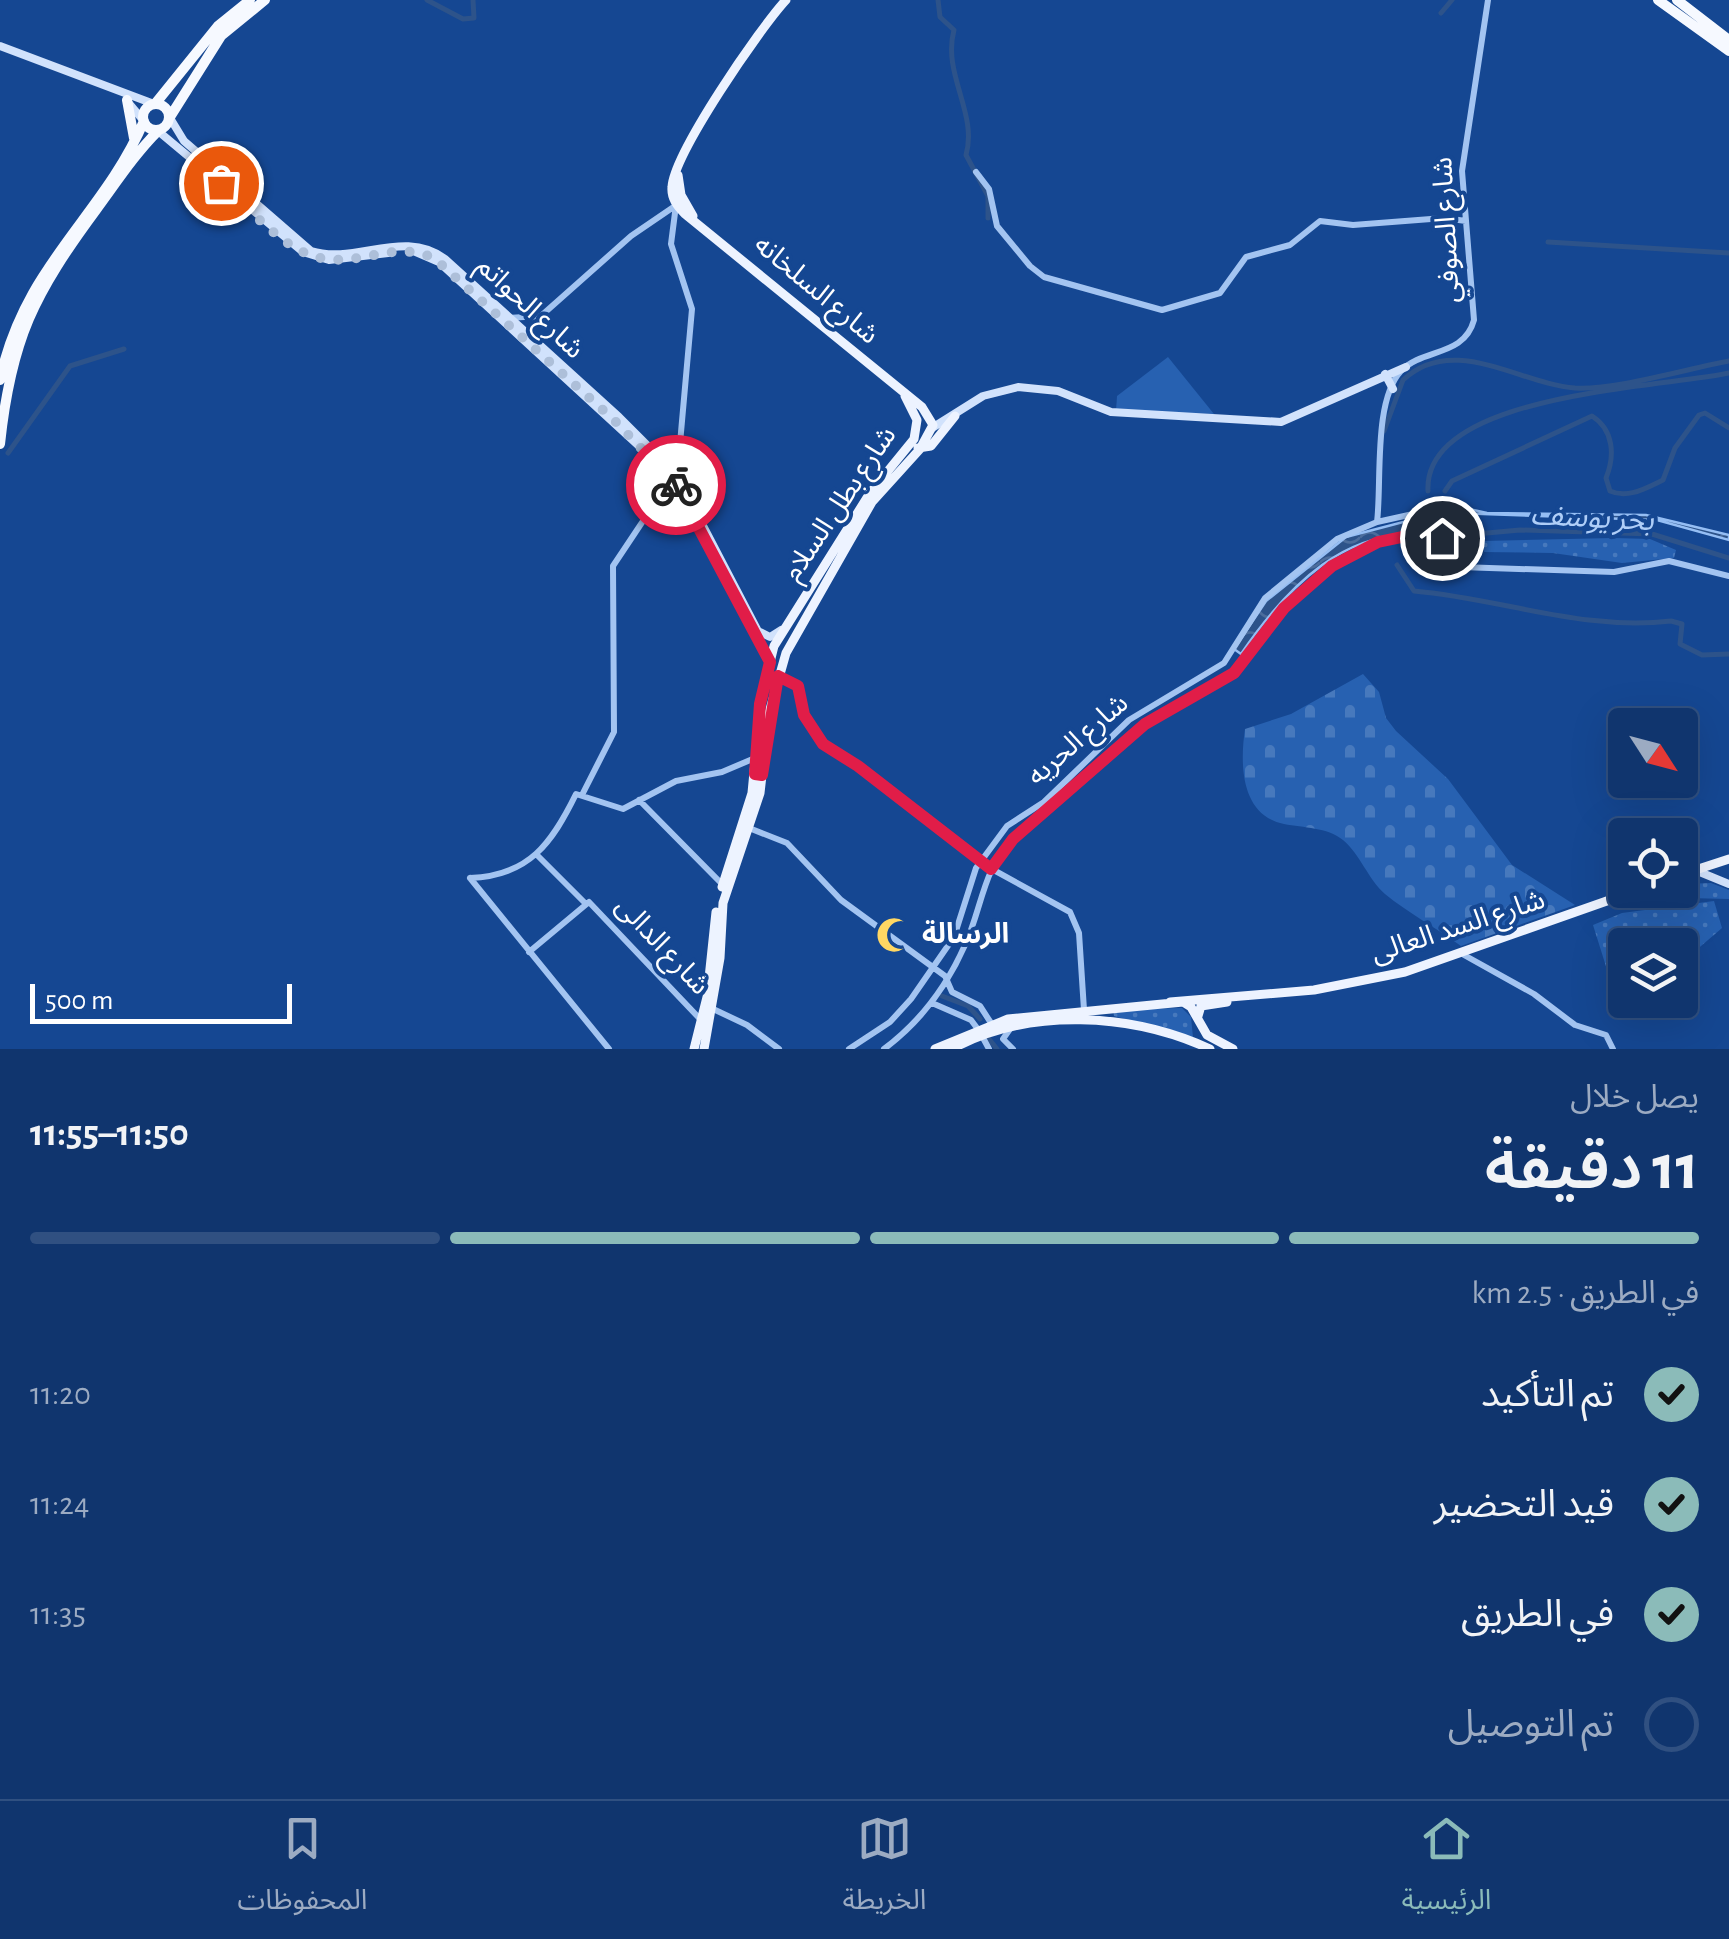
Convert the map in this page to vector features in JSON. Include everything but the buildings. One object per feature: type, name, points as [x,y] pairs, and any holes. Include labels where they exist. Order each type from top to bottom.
[{"type":"highway","points":[[0,444],[8,380],[19,338],[42,287],[134,141],[147,108],[155,104],[218,26],[250,0]]},
{"type":"highway","points":[[0,380],[26,302],[82,222],[170,118],[220,36],[265,0]]},
{"type":"highway","points":[[1658,0],[1729,40]]},
{"type":"highway","points":[[1677,0],[1729,51]]},
{"type":"highway","points":[[127,100],[134,141]]},
{"type":"highway","points":[[155,104],[165,107],[170,118]]},
{"type":"highway","points":[[143,120],[158,131]]},
{"type":"main road","points":[[676,205],[672,186],[690,140],[776,5],[786,0]]},
{"type":"main road","points":[[0,46],[155,104]]},
{"type":"main road","points":[[113,87],[143,120]]},
{"type":"main road","name":"شارع الحواتم","points":[[170,118],[184,140],[245,200]]},
{"type":"main road","name":"شارع الحواتم","points":[[158,131],[311,250],[332,254],[420,246],[442,257],[557,368],[619,417],[674,478],[760,633],[773,636],[784,627]]},
{"type":"main road","points":[[679,166],[681,195],[698,222]]},
{"type":"main road","name":"شارع السلخانه","points":[[676,205],[904,393]]},
{"type":"main road","name":"شارع الحواتم","points":[[470,287],[557,368]]},
{"type":"main road","points":[[932,428],[983,396],[1018,387],[1058,391],[1111,412],[1281,422],[1406,367]]},
{"type":"main road","points":[[1386,374],[1392,379],[1393,389]]},
{"type":"main road","name":"شارع بطل السلام","points":[[701,1045],[711,1008],[723,884],[747,828],[778,676],[796,633],[856,527],[872,490],[932,428],[931,416],[904,393]]},
{"type":"main road","name":"شارع بطل السلام","points":[[904,393],[916,420],[916,446]]},
{"type":"main road","points":[[931,416],[951,418]]},
{"type":"main road","points":[[916,446],[931,446],[951,418]]},
{"type":"main road","name":"شارع بطل السلام","points":[[701,1045],[722,908],[759,775],[756,758],[760,704],[770,662],[784,627],[856,527]]},
{"type":"main road","name":"شارع الحواتم","points":[[706,535],[770,662]]},
{"type":"main road","points":[[793,614],[804,621]]},
{"type":"main road","points":[[784,627],[792,624],[796,633]]},
{"type":"main road","points":[[1698,874],[1729,862]]},
{"type":"main road","points":[[1698,872],[1729,862]]},
{"type":"main road","points":[[1702,873],[1729,884]]},
{"type":"main road","name":"شارع السد العالى","points":[[1198,1016],[1201,1006],[1277,988],[1350,987],[1420,968],[1608,901]]},
{"type":"main road","name":"شارع السد العالى","points":[[979,1031],[992,1023],[1090,1009],[1231,999],[1403,978],[1608,905]]},
{"type":"main road","points":[[1170,1002],[1189,1004],[1209,1046]]},
{"type":"main road","points":[[1170,1002],[1191,1010],[1209,1046]]},
{"type":"main road","points":[[1116,1006],[1111,1015],[1119,1022]]},
{"type":"main road","points":[[1090,1009],[1100,1015],[1097,1021]]},
{"type":"main road","points":[[936,1049],[979,1031],[1097,1021],[1119,1022],[1233,1049]]},
{"type":"main road","points":[[952,1049],[979,1031]]},
{"type":"street","name":"شارع الصوفي","points":[[1406,367],[1457,344],[1472,326],[1475,298],[1463,153],[1486,0]]},
{"type":"street","points":[[976,172],[988,186],[996,226],[1033,269],[1156,310],[1215,296],[1229,286],[1246,256],[1290,245],[1320,221],[1466,221]]},
{"type":"street","points":[[527,337],[541,316],[631,236],[676,205]]},
{"type":"street","points":[[608,1049],[470,878],[508,872],[538,856],[614,732],[613,566],[674,478],[692,306],[670,240],[676,205]]},
{"type":"street","points":[[506,318],[541,316]]},
{"type":"street","points":[[1377,522],[1379,438],[1393,389],[1406,367]]},
{"type":"street","name":"شارع الحريه","points":[[850,1049],[890,1022],[956,932],[979,862],[1007,826],[1044,802],[1136,714],[1218,668],[1262,601],[1344,536],[1377,522],[1431,510],[1445,520],[1442,538],[1432,542]]},
{"type":"street","points":[[884,1049],[902,1036],[932,1003],[965,945],[991,869],[1013,839],[1052,810],[1155,716],[1225,679],[1243,663],[1284,608],[1332,565],[1358,550],[1407,536],[1432,542],[1429,557],[1460,567],[1598,572],[1674,562],[1729,576]]},
{"type":"street","points":[[1322,552],[1332,565]]},
{"type":"street","points":[[1228,655],[1243,663]]},
{"type":"street","points":[[778,676],[798,686],[804,715],[823,744],[858,766],[979,862],[1047,896],[1074,916],[1090,1009]]},
{"type":"street","points":[[1148,708],[1155,716]]},
{"type":"street","points":[[1136,714],[1145,724]]},
{"type":"street","points":[[579,794],[623,809],[682,778],[722,772],[756,758]]},
{"type":"street","points":[[1066,781],[1074,787]]},
{"type":"street","points":[[638,800],[723,884]]},
{"type":"street","points":[[1044,802],[1052,810]]},
{"type":"street","points":[[747,828],[792,847],[841,900],[945,976],[952,992],[980,1006],[992,1023]]},
{"type":"street","name":"شارع الدالى","points":[[538,856],[702,1021]]},
{"type":"street","points":[[529,952],[587,903]]},
{"type":"street","points":[[1464,955],[1534,994],[1575,1025],[1606,1035],[1612,1049]]},
{"type":"street","points":[[932,1003],[971,1020],[989,1049]]},
{"type":"street","points":[[711,1008],[747,1025],[779,1049]]},
{"type":"street","points":[[890,1022],[902,1036]]},
{"type":"street","points":[[1013,1027],[1002,1039],[1013,1049]]},
{"type":"green space","points":[[1168,357],[1214,414],[1116,411],[1117,396]]},
{"type":"green space","points":[[1650,539],[1676,550],[1674,558],[1622,563],[1553,553],[1484,552],[1484,541]]},
{"type":"green space","points":[[1363,674],[1379,692],[1386,718],[1396,731],[1448,779],[1512,865],[1575,905],[1461,946],[1385,894],[1337,836],[1269,819],[1259,810],[1246,786],[1245,729],[1291,714]]},
{"type":"green space","points":[[1711,883],[1729,890],[1729,899],[1698,898],[1698,884]]},
{"type":"green space","points":[[1714,901],[1722,928],[1698,949],[1698,928],[1608,928],[1608,973],[1593,925],[1622,913],[1698,908],[1698,903]]},
{"type":"green space","points":[[1182,1008],[1191,1017],[1193,1038],[1114,1016],[1113,1010]]},
{"type":"water","points":[[1454,508],[1487,513],[1646,515],[1729,535],[1729,540],[1657,520],[1455,513]]},
{"type":"water","points":[[1426,516],[1437,523],[1434,540],[1403,536],[1374,540],[1347,550],[1299,584],[1241,654],[1234,649],[1266,601],[1346,537]]},
{"type":"waterway","points":[[427,0],[463,19],[474,18],[473,0]]},
{"type":"waterway","points":[[938,0],[940,17],[954,30],[953,62],[968,124],[966,155],[988,196],[988,218]]},
{"type":"waterway","points":[[1441,13],[1452,0]]},
{"type":"waterway","points":[[1548,242],[1729,253]]},
{"type":"waterway","points":[[8,453],[70,366],[124,349]]},
{"type":"waterway","points":[[1384,431],[1403,380],[1422,367],[1443,361],[1487,365],[1575,388],[1630,382],[1729,361]]},
{"type":"waterway","points":[[1428,491],[1437,458],[1463,433],[1503,415],[1603,391],[1729,373]]},
{"type":"waterway","name":"بحر يوسف","points":[[1445,491],[1452,481],[1592,416],[1605,428],[1611,444],[1606,478],[1610,491],[1630,493],[1663,480],[1675,448],[1699,415],[1705,413],[1729,428]]},
{"type":"waterway","name":"بحر يوسف","points":[[1454,536],[1520,530],[1652,534],[1729,558]]},
{"type":"waterway","points":[[1397,565],[1414,591],[1605,622],[1671,621],[1682,624],[1680,644],[1702,655],[1729,654]]},
{"type":"waterway","points":[[942,996],[968,1006],[980,1019]]},
{"type":"waterway","points":[[989,1039],[997,1049]]},
{"type":"way so far","points":[[221,183],[274,230],[316,258],[336,260],[407,250],[435,259],[614,420],[676,485]]},
{"type":"place","name":"الرسالة","points":[[894,935]]},
{"type":"route","points":[[676,485],[770,662],[760,704],[755,774],[762,775],[778,676],[798,686],[804,715],[823,744],[858,766],[991,869],[1013,839],[1052,810],[1145,724],[1234,673],[1284,608],[1332,566],[1378,542],[1402,537],[1435,542],[1442,538]]}]
